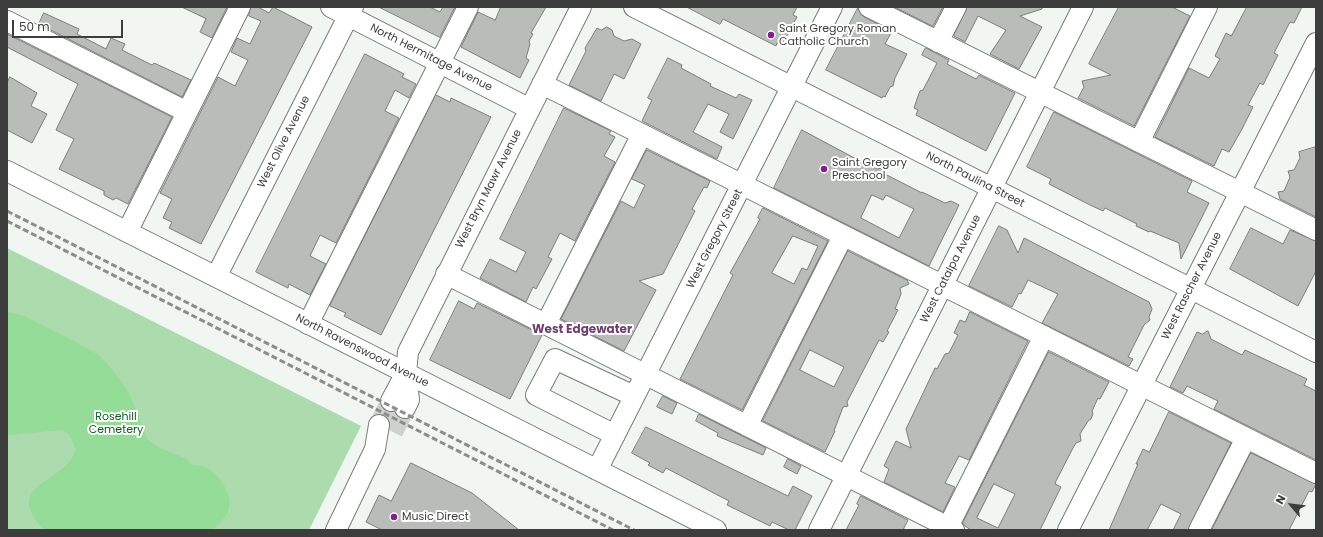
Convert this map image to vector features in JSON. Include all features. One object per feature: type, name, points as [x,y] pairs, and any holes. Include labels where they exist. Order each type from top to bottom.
[{"type":"street","points":[[127,232],[240,7]]},
{"type":"street","points":[[308,324],[468,7]]},
{"type":"street","name":"West Bryn Mawr Avenue","points":[[398,405],[410,400],[406,373],[408,352],[581,7]]},
{"type":"street","name":"North Paulina Street","points":[[634,7],[1316,352]]},
{"type":"street","name":"West Gregory Street","points":[[597,470],[832,7]]},
{"type":"street","points":[[869,7],[1316,230]]},
{"type":"street","points":[[938,42],[956,7]]},
{"type":"street","name":"West Catalpa Avenue","points":[[818,530],[1083,7]]},
{"type":"street","points":[[1139,142],[1207,7]]},
{"type":"street","name":"North Hermitage Avenue","points":[[344,10],[440,63],[530,109]]},
{"type":"street","name":"West Olive Avenue","points":[[216,277],[344,10]]},
{"type":"street","points":[[7,21],[187,112]]},
{"type":"street","name":"West Rascher Avenue","points":[[1068,530],[1316,43]]},
{"type":"street","points":[[542,84],[1316,473]]},
{"type":"street","points":[[546,324],[642,134]]},
{"type":"street","name":"North Ravenswood Avenue","points":[[7,171],[716,530]]},
{"type":"street","points":[[747,426],[844,236]]},
{"type":"street","points":[[446,274],[951,528],[1044,336]]},
{"type":"street","points":[[615,435],[536,395],[555,359],[634,396]]},
{"type":"street","points":[[336,530],[386,428]]},
{"type":"street","points":[[1198,530],[1246,438]]},
{"type":"green space","name":"Rosehill Cemetery","points":[[7,248],[361,426],[309,530],[7,530]]},
{"type":"shaded area","points":[[7,312],[22,315],[97,354],[106,362],[126,388],[136,409],[147,439],[160,448],[187,459],[190,464],[205,467],[216,475],[225,487],[228,494],[229,508],[226,516],[213,530],[44,530],[32,514],[29,502],[32,493],[70,461],[76,449],[69,434],[63,430],[7,435]]},
{"type":"building","points":[[182,7],[227,7],[212,38],[200,32],[206,19]]},
{"type":"building","points":[[251,7],[258,7],[269,13],[273,7],[312,27],[201,244],[169,228],[172,222],[163,218],[172,199],[160,193],[218,77],[235,86],[248,60],[231,52],[237,38],[250,44],[261,21],[249,16]]},
{"type":"building","points":[[379,7],[430,7],[440,12],[443,7],[455,7],[440,37]]},
{"type":"building","points":[[501,7],[546,7],[531,33],[533,34],[529,41],[530,44],[526,58],[529,60],[520,78],[461,47],[478,12],[495,20]]},
{"type":"building","name":"Saint Gregory Roman Catholic Church","points":[[687,7],[797,7],[793,15],[797,17],[782,45],[777,43],[776,46],[723,19],[720,24]]},
{"type":"building","points":[[895,7],[943,7],[933,26]]},
{"type":"building","points":[[967,7],[1042,7],[1042,9],[1020,16],[1042,27],[1019,69],[990,54],[1006,30],[978,16],[965,42],[954,36]]},
{"type":"building","points":[[1119,7],[1172,7],[1190,16],[1134,126],[1078,98],[1084,87],[1082,81],[1111,75],[1089,64]]},
{"type":"building","points":[[1247,7],[1302,7],[1294,23],[1290,22],[1274,53],[1278,55],[1263,85],[1260,83],[1248,105],[1253,107],[1242,129],[1229,152],[1222,149],[1214,166],[1155,137],[1189,68],[1209,78],[1220,59],[1215,56],[1226,33],[1231,36]]},
{"type":"building","points":[[858,8],[864,17],[892,31],[885,44],[907,54],[895,78],[893,86],[890,87],[885,97],[883,96],[882,98],[826,70]]},
{"type":"building","points":[[44,13],[79,29],[77,34],[106,49],[111,38],[125,44],[122,50],[152,65],[154,63],[191,80],[182,97],[39,24]]},
{"type":"building","points":[[607,27],[612,30],[614,36],[624,41],[632,39],[641,44],[624,79],[614,74],[601,101],[569,85],[586,51],[585,48],[597,28],[601,30]]},
{"type":"building","points":[[7,34],[172,117],[128,204],[116,198],[113,200],[104,195],[104,191],[59,169],[74,139],[56,130],[78,84],[7,47]]},
{"type":"building","points":[[926,48],[949,60],[947,64],[976,79],[979,75],[1015,93],[986,151],[916,115],[918,110],[914,108],[920,91],[923,90],[937,63],[922,55]]},
{"type":"building","points":[[365,54],[404,74],[402,77],[416,84],[409,98],[395,90],[385,111],[399,118],[336,243],[320,235],[310,256],[326,264],[310,295],[289,284],[288,288],[256,272]]},
{"type":"building","points":[[668,58],[682,65],[681,68],[711,84],[710,86],[736,98],[739,94],[752,100],[733,139],[720,132],[729,114],[708,104],[693,132],[722,147],[717,159],[642,121],[652,100],[648,98]]},
{"type":"building","points":[[10,77],[37,93],[31,106],[47,114],[32,143],[7,130],[7,84]]},
{"type":"building","points":[[436,95],[450,102],[451,98],[491,117],[381,335],[344,316],[346,313],[330,306]]},
{"type":"building","points":[[564,108],[611,131],[609,134],[615,137],[604,156],[615,162],[575,241],[560,233],[548,257],[552,259],[536,289],[533,287],[526,302],[480,278],[490,259],[516,272],[526,252],[500,239]]},
{"type":"building","points":[[1054,112],[1192,181],[1187,192],[1209,203],[1181,259],[1179,243],[1136,226],[1137,224],[1105,208],[1103,211],[1090,205],[1049,184],[1051,179],[1027,167]]},
{"type":"building","points":[[802,130],[860,161],[877,169],[882,168],[883,173],[922,193],[945,203],[951,201],[959,205],[929,266],[774,188]],"holes":[[[872,195],[883,200],[886,195],[914,209],[899,238],[861,218]]]},
{"type":"building","points":[[1316,147],[1316,217],[1280,199],[1278,192],[1284,191],[1290,177],[1288,171],[1294,170],[1300,158],[1299,152]]},
{"type":"building","points":[[647,150],[710,181],[707,188],[704,187],[692,209],[695,211],[663,274],[639,281],[656,290],[624,351],[561,319],[621,201],[634,208],[645,185],[632,179]]},
{"type":"building","points":[[763,208],[828,241],[742,410],[680,379],[733,275],[730,273],[760,219],[758,218]],"holes":[[[793,236],[818,246],[807,270],[802,268],[794,284],[772,273]]]},
{"type":"building","points":[[999,226],[1007,230],[1018,253],[1024,238],[1149,302],[1152,309],[1149,317],[1150,320],[1144,325],[1128,357],[1133,359],[1129,366],[1042,323],[1058,294],[1028,280],[1012,307],[969,286]]},
{"type":"building","points":[[1251,228],[1283,244],[1290,230],[1316,241],[1316,271],[1298,306],[1230,269]]},
{"type":"building","points":[[848,251],[907,280],[909,284],[900,288],[901,294],[895,309],[898,310],[887,331],[889,332],[883,342],[879,340],[847,402],[848,406],[843,407],[835,431],[825,452],[763,421]],"holes":[[[810,350],[844,367],[834,387],[800,370]]]},
{"type":"building","points":[[459,301],[474,309],[477,303],[542,335],[510,399],[430,360]]},
{"type":"building","points":[[970,312],[1028,341],[969,460],[959,456],[945,483],[955,487],[943,512],[884,482],[889,469],[884,466],[896,441],[911,448],[906,429],[935,368],[937,369],[945,354],[949,353],[958,335],[954,333],[960,320],[965,322]]},
{"type":"building","points":[[1208,331],[1211,339],[1242,355],[1245,350],[1307,379],[1304,385],[1316,391],[1316,460],[1214,409],[1218,401],[1187,386],[1183,393],[1170,387],[1197,332],[1202,334]]},
{"type":"building","points":[[1049,352],[1109,382],[1100,399],[1098,398],[1092,411],[1093,414],[1091,419],[1088,421],[1080,434],[1081,441],[1076,443],[1056,481],[1055,484],[1061,487],[1040,530],[971,530],[963,523]],"holes":[[[994,484],[1015,494],[998,528],[977,518]]]},
{"type":"building","points":[[663,396],[677,403],[672,414],[657,407]]},
{"type":"building","points":[[1169,412],[1231,443],[1188,530],[1173,530],[1181,514],[1161,504],[1147,530],[1109,530],[1143,449],[1149,452]]},
{"type":"building","points":[[699,414],[766,448],[763,455],[717,436],[718,433],[696,421]]},
{"type":"building","points":[[646,427],[788,496],[793,486],[812,496],[795,530],[789,530],[772,522],[770,526],[727,505],[729,501],[666,468],[663,473],[648,465],[650,463],[632,453]]},
{"type":"building","points":[[1251,453],[1316,484],[1312,492],[1309,491],[1289,530],[1212,530]]},
{"type":"building","points":[[788,459],[801,466],[797,474],[784,467]]},
{"type":"building","points":[[411,463],[472,493],[519,530],[382,530],[366,522],[379,495],[391,501]]},
{"type":"building","points":[[861,496],[908,520],[903,530],[846,530],[859,505],[857,504]]},
{"type":"tunnel","points":[[379,425],[391,401]]},
{"type":"tunnel","points":[[393,432],[405,408]]},
{"type":"railway","points":[[7,211],[634,530]]},
{"type":"railway","points":[[7,221],[613,530]]},
{"type":"place","name":"Saint Gregory Roman Catholic Church","points":[[771,35]]},
{"type":"place","name":"Saint Gregory Preschool","points":[[824,169]]},
{"type":"place","name":"Music Direct","points":[[394,517]]},
{"type":"district","name":"West Edgewater","points":[[582,330]]}]
